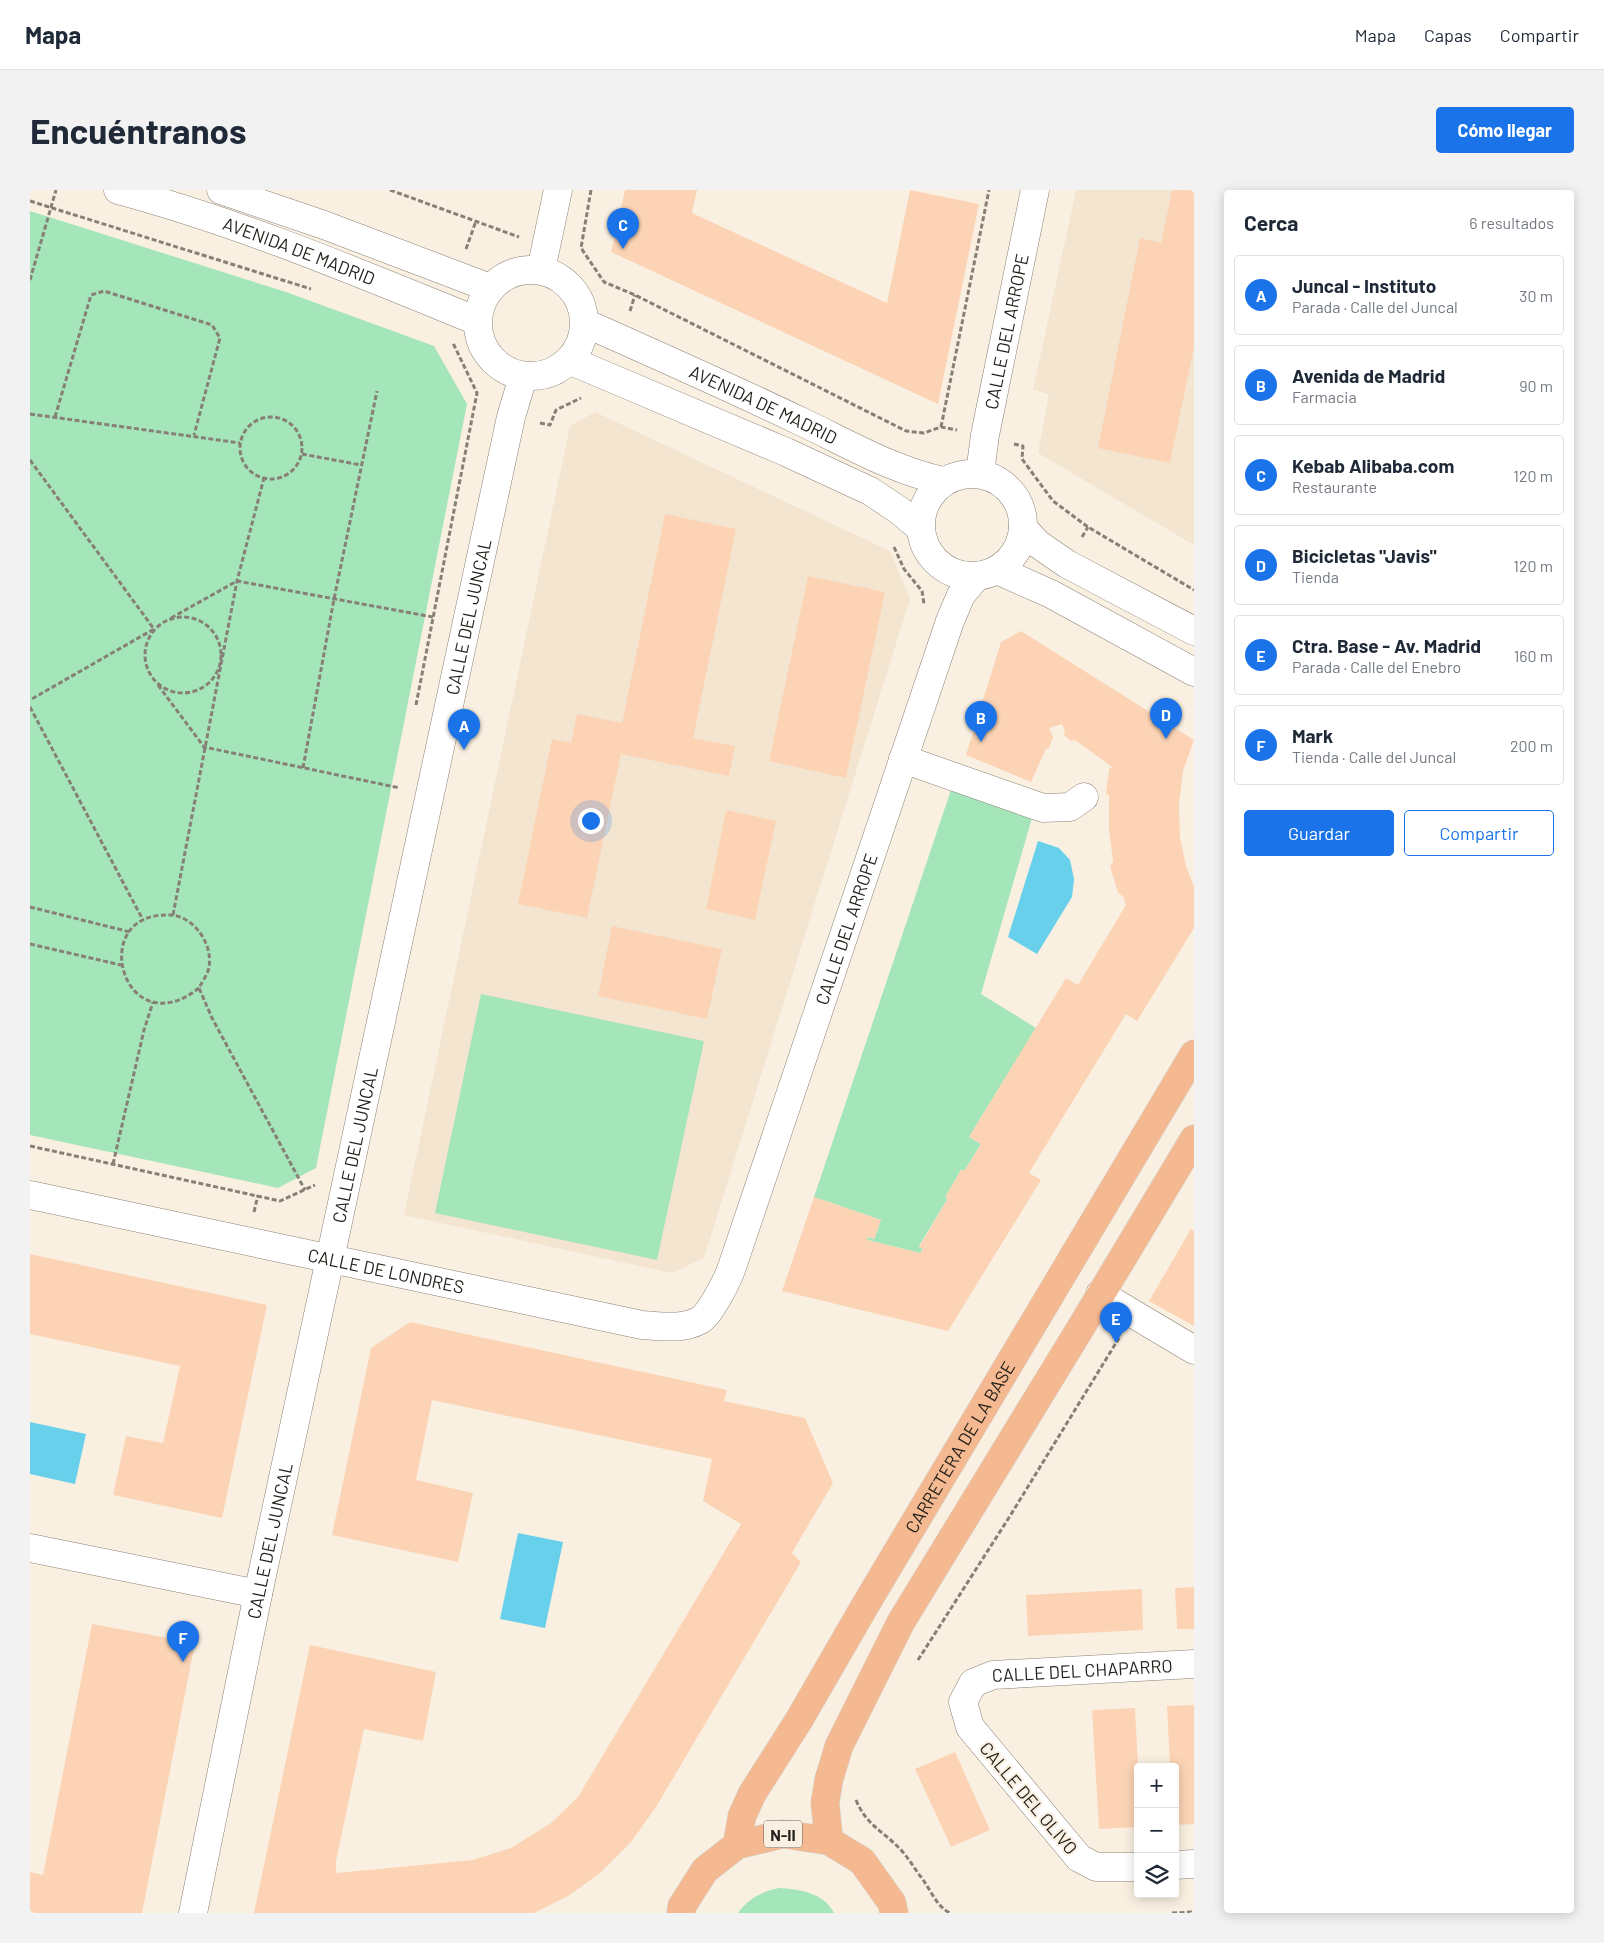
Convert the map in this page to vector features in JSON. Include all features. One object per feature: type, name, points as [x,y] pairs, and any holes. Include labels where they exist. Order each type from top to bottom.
[{"type":"main road","name":"CARRETERA DE LA BASE","points":[[737,1845],[742,1816],[752,1794],[799,1720],[871,1595],[1194,1054]]},
{"type":"main road","points":[[829,1841],[825,1804],[829,1779],[843,1738],[901,1622],[1194,1139]]},
{"type":"main road","name":"N-II","points":[[677,1911],[705,1870],[737,1845],[783,1834],[829,1841],[862,1861],[897,1910]]},
{"type":"street","name":"AVENIDA DE MADRID","points":[[118,190],[158,201],[312,254],[477,321]]},
{"type":"street","name":"AVENIDA DE MADRID","points":[[221,190],[324,225],[490,288]]},
{"type":"street","points":[[541,270],[558,190]]},
{"type":"street","name":"CALLE DEL ARROPE","points":[[980,473],[985,435],[1035,190]]},
{"type":"street","points":[[524,270],[541,270],[566,282],[580,300],[585,323],[581,345],[571,361],[560,370],[546,375],[523,377],[500,367],[482,348],[477,321],[480,305],[490,288],[506,275],[524,270]]},
{"type":"street","name":"AVENIDA DE MADRID","points":[[585,323],[800,420],[887,463],[919,476],[944,481]]},
{"type":"street","name":"AVENIDA DE MADRID","points":[[571,361],[786,452],[870,491],[900,511],[920,528]]},
{"type":"street","name":"CALLE DEL JUNCAL","points":[[193,1913],[258,1594],[511,417],[523,377]]},
{"type":"street","name":"AVENIDA DE MADRID","points":[[920,528],[922,510],[930,493],[944,481],[961,474],[980,473]]},
{"type":"street","points":[[980,473],[994,478],[1007,487],[1016,499],[1022,513],[1023,528],[1019,544],[1010,559],[987,573]]},
{"type":"street","points":[[920,528],[924,544],[932,558],[945,569],[960,575],[987,573],[1051,594],[1194,672]]},
{"type":"street","points":[[1023,528],[1038,544],[1067,564],[1194,631]]},
{"type":"street","name":"CALLE DEL ARROPE","points":[[725,1287],[950,621],[961,595],[987,573]]},
{"type":"street","points":[[903,760],[1042,808],[1070,807],[1084,797]]},
{"type":"street","name":"CALLE DE LONDRES","points":[[30,1195],[642,1325],[676,1327],[701,1320],[725,1287]]},
{"type":"street","points":[[1100,1294],[1194,1350]]},
{"type":"street","points":[[30,1548],[258,1594]]},
{"type":"street","name":"CALLE DEL CHAPARRO","points":[[973,1683],[993,1675],[1194,1664]]},
{"type":"street","name":"CALLE DEL OLIVO","points":[[973,1683],[963,1702],[970,1727],[1079,1858],[1096,1867],[1134,1867]]},
{"type":"street","points":[[1179,1865],[1194,1864]]},
{"type":"path","points":[[30,280],[56,190]]},
{"type":"path","points":[[390,190],[522,238]]},
{"type":"path","points":[[591,190],[581,248],[604,282],[635,295],[906,432],[924,433],[941,427],[985,435],[1023,446],[1022,460],[1053,501],[1088,527],[1194,590]]},
{"type":"path","points":[[941,427],[989,190]]},
{"type":"path","points":[[30,201],[316,291]]},
{"type":"path","points":[[55,417],[91,295],[104,290],[212,325],[220,338],[194,435]]},
{"type":"path","points":[[414,712],[477,393],[451,340]]},
{"type":"path","points":[[303,768],[334,599],[377,391]]},
{"type":"path","points":[[474,409],[550,425],[556,410],[585,396]]},
{"type":"path","points":[[30,414],[194,435],[240,443]]},
{"type":"path","points":[[262,418],[279,418],[293,426],[302,440],[302,454],[296,467],[283,477],[264,478],[250,472],[242,459],[240,443],[247,429],[262,418]]},
{"type":"path","points":[[302,454],[361,465]]},
{"type":"path","points":[[30,460],[154,629]]},
{"type":"path","points":[[173,915],[237,582],[264,478]]},
{"type":"path","points":[[891,543],[904,569],[922,591],[924,612]]},
{"type":"path","points":[[30,700],[237,582],[433,617]]},
{"type":"path","points":[[158,686],[176,694],[196,692],[212,682],[222,664],[221,645],[209,626],[191,616],[171,618]]},
{"type":"path","points":[[154,629],[144,650],[147,670],[204,747],[400,788]]},
{"type":"path","points":[[30,707],[143,920]]},
{"type":"path","points":[[398,794],[401,779]]},
{"type":"path","points":[[30,908],[130,932]]},
{"type":"path","points":[[158,915],[173,915],[194,925],[207,944],[209,967],[199,988],[186,998],[170,1003],[153,1002],[138,994],[127,981],[121,965],[122,947],[130,932],[143,920],[158,915]]},
{"type":"path","points":[[30,944],[121,965]]},
{"type":"path","points":[[199,988],[212,1018],[305,1190]]},
{"type":"path","points":[[114,1164],[144,1030],[153,1002]]},
{"type":"path","points":[[30,1146],[280,1200],[322,1182]]},
{"type":"path","points":[[916,1663],[1010,1516],[1122,1332]]},
{"type":"path","points":[[855,1797],[862,1813],[872,1825],[899,1848],[922,1878],[941,1908],[950,1913]]},
{"type":"path","points":[[1172,1913],[1194,1912]]},
{"type":"shaded area","points":[[1076,190],[1194,190],[1194,545],[1038,453],[1049,394],[1033,390]]},
{"type":"shaded area","points":[[595,412],[890,551],[910,599],[704,1258],[672,1273],[404,1215],[570,426]]},
{"type":"green space","points":[[30,211],[286,292],[434,346],[467,404],[316,1168],[278,1188],[30,1135]]},
{"type":"green space","points":[[951,790],[1032,818],[981,994],[1036,1028],[969,1137],[981,1144],[965,1170],[961,1170],[946,1196],[947,1200],[919,1246],[923,1249],[920,1253],[867,1240],[868,1237],[874,1239],[881,1220],[814,1197]]},
{"type":"green space","points":[[481,994],[704,1041],[657,1260],[435,1213]]},
{"type":"green space","points":[[779,1888],[810,1893],[830,1906],[834,1913],[738,1913],[756,1896]]},
{"type":"water","points":[[1038,841],[1059,848],[1070,860],[1074,879],[1072,897],[1037,954],[1008,937]]},
{"type":"water","points":[[30,1422],[86,1434],[75,1484],[30,1474]]},
{"type":"water","points":[[518,1533],[563,1542],[545,1628],[500,1619]]},
{"type":"building","points":[[625,190],[697,190],[692,213],[887,303],[910,190],[979,204],[938,404],[611,252]]},
{"type":"building","points":[[1172,190],[1194,190],[1194,347],[1170,463],[1098,448],[1140,238],[1161,243]]},
{"type":"building","points":[[665,514],[736,529],[693,738],[735,746],[729,776],[621,754],[587,918],[518,904],[552,739],[571,743],[577,714],[622,723]]},
{"type":"building","points":[[808,576],[885,592],[846,778],[769,761]]},
{"type":"building","points":[[1021,631],[1194,740],[1183,771],[1179,805],[1180,837],[1186,866],[1194,887],[1194,928],[1137,1021],[1126,1014],[1029,1173],[1041,1180],[948,1331],[782,1291],[814,1197],[881,1220],[874,1239],[868,1237],[867,1240],[920,1253],[923,1249],[919,1247],[947,1200],[946,1196],[961,1170],[965,1170],[981,1144],[969,1137],[1066,978],[1078,985],[1126,905],[1123,896],[1118,893],[1110,866],[1113,862],[1109,830],[1109,795],[1106,793],[1109,769],[1112,767],[1075,740],[1071,741],[1064,735],[1065,732],[1062,724],[1049,728],[1053,737],[1031,782],[966,755],[1001,642]]},
{"type":"building","points":[[726,810],[776,821],[755,920],[706,909]]},
{"type":"building","points":[[612,926],[722,949],[707,1019],[598,996]]},
{"type":"building","points":[[1191,1229],[1194,1231],[1194,1326],[1149,1301]]},
{"type":"building","points":[[30,1254],[267,1305],[222,1518],[113,1495],[126,1436],[163,1443],[180,1366],[30,1334]]},
{"type":"building","points":[[410,1322],[727,1390],[724,1401],[805,1418],[833,1483],[792,1553],[801,1562],[656,1807],[631,1842],[599,1874],[568,1896],[534,1913],[254,1913],[310,1645],[436,1672],[423,1741],[364,1729],[336,1861],[336,1873],[473,1860],[511,1848],[551,1823],[578,1797],[741,1524],[703,1501],[712,1459],[432,1400],[416,1480],[473,1493],[458,1562],[332,1535],[371,1348]]},
{"type":"building","points":[[1194,1587],[1194,1629],[1177,1629],[1175,1588]]},
{"type":"building","points":[[1142,1589],[1143,1630],[1028,1636],[1026,1595]]},
{"type":"building","points":[[92,1624],[195,1643],[142,1913],[30,1913],[30,1872],[43,1875]]},
{"type":"building","points":[[1194,1705],[1194,1824],[1179,1825],[1179,1763],[1170,1763],[1167,1706]]},
{"type":"building","points":[[1135,1708],[1138,1763],[1134,1763],[1134,1827],[1099,1829],[1092,1710]]},
{"type":"building","points":[[955,1752],[990,1830],[951,1847],[915,1769]]},
{"type":"place","name":"Kebab Alibaba.com","points":[[623,249]]},
{"type":"place","name":"Bicicletas \"Javis\"","points":[[1166,739]]},
{"type":"place","name":"Avenida de Madrid","points":[[981,742]]},
{"type":"place","name":"Juncal - Instituto","points":[[464,750]]},
{"type":"place","name":"Ctra. Base - Av. Madrid","points":[[1116,1343]]},
{"type":"place","name":"Mark","points":[[183,1662]]}]
